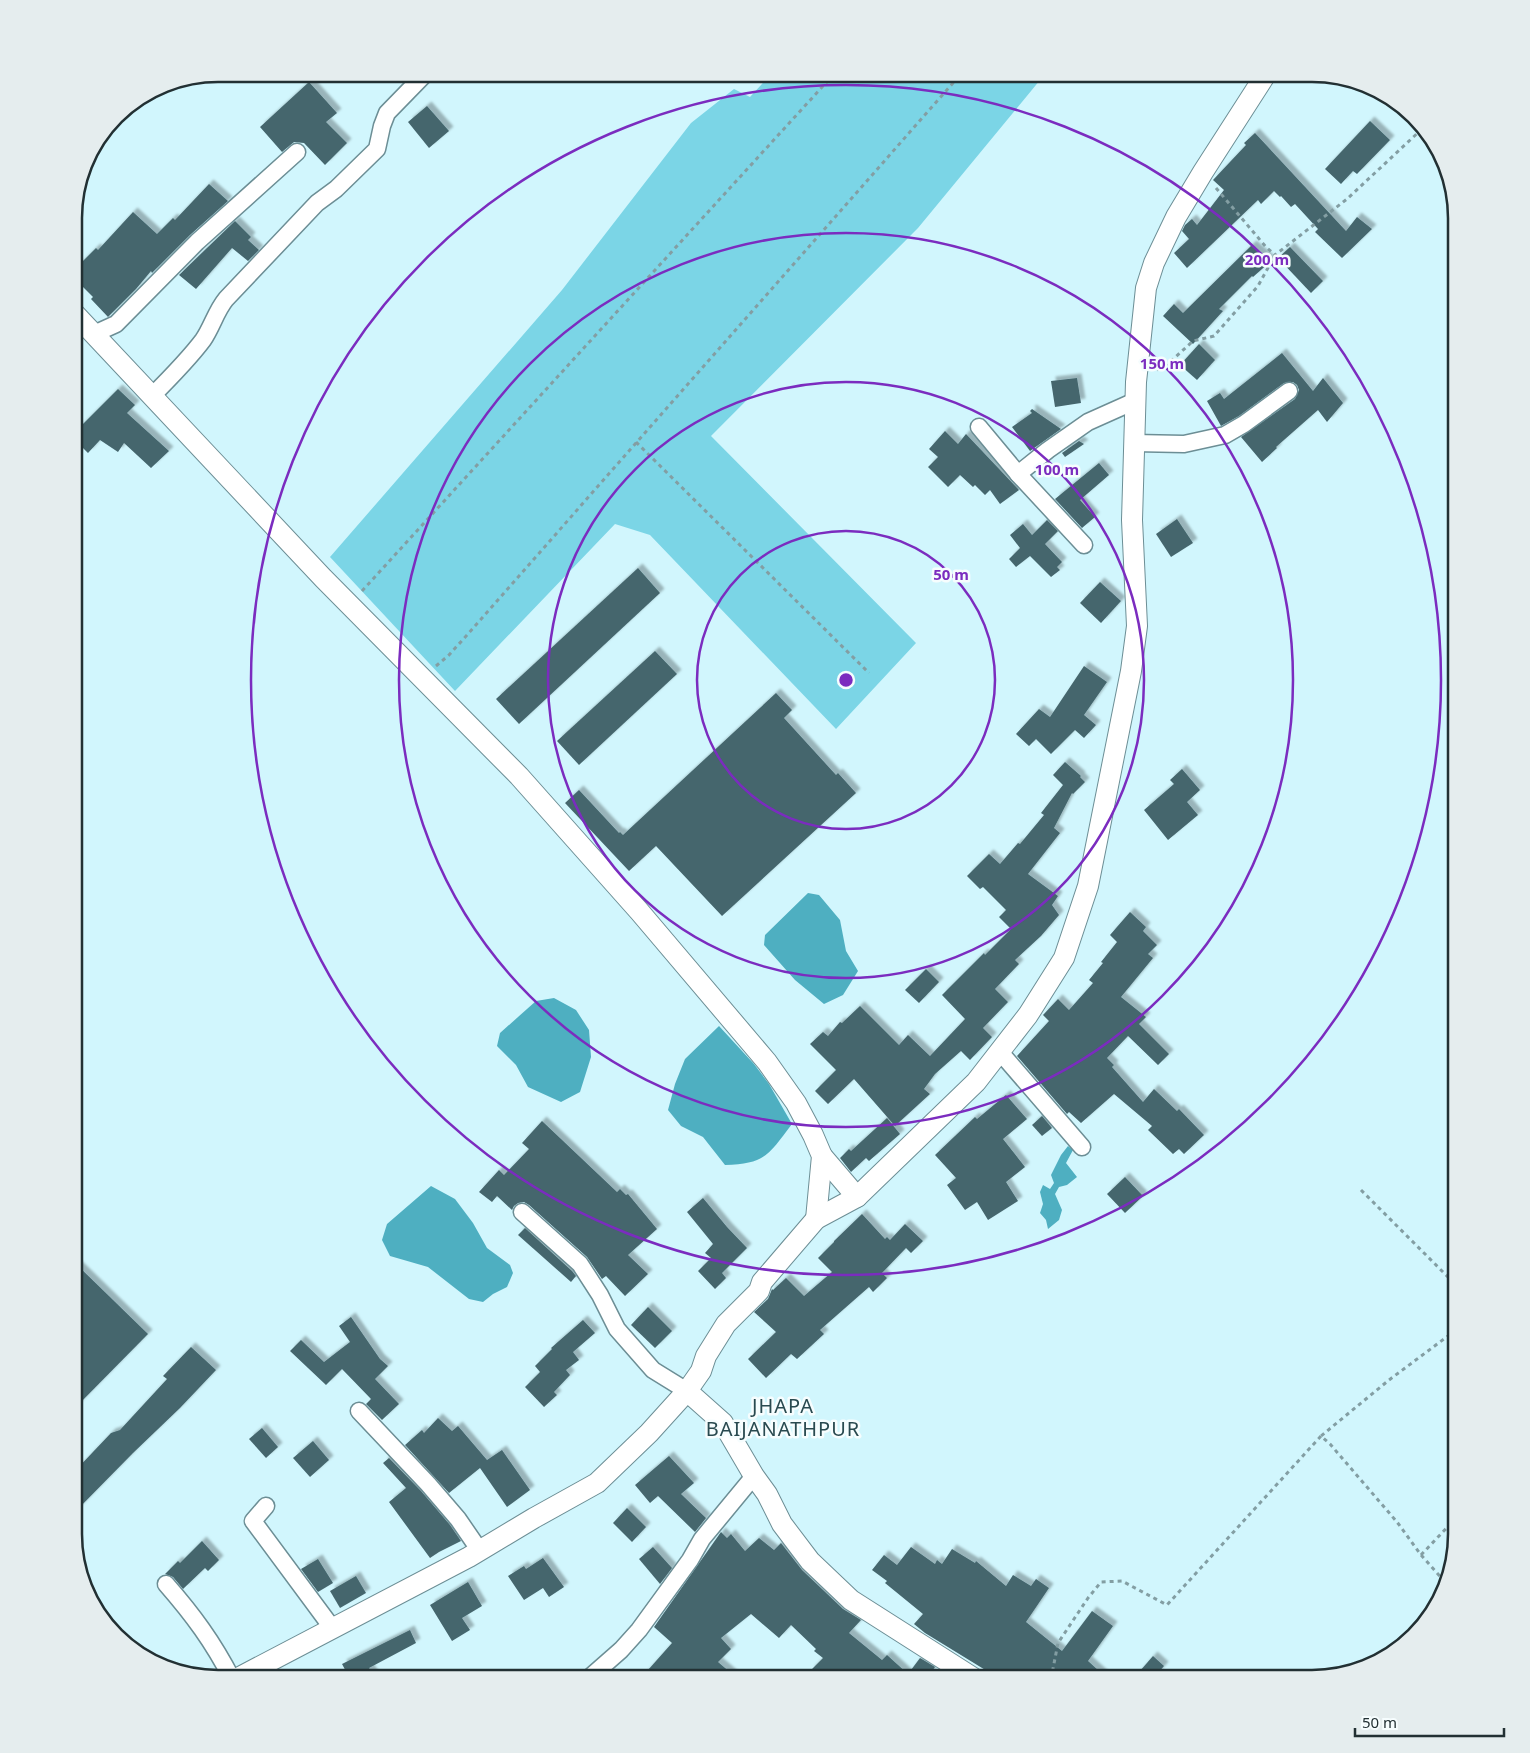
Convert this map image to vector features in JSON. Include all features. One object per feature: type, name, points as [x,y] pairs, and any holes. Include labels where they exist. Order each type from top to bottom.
[{"type":"street","points":[[152,396],[183,364],[204,338],[219,307],[226,299],[317,204],[336,189],[377,149],[382,126],[387,114],[417,82]]},
{"type":"street","points":[[252,1670],[480,1551],[597,1483],[649,1433],[687,1391],[702,1372],[706,1356],[726,1324],[759,1291],[762,1282],[816,1220],[857,1197],[976,1082],[1028,1015],[1064,958],[1088,886],[1131,671],[1137,626],[1132,520],[1136,391],[1146,288],[1152,268],[1176,217],[1202,172],[1260,83]]},
{"type":"street","points":[[94,334],[116,324],[197,242],[297,152]]},
{"type":"street","points":[[83,322],[350,605],[531,789],[767,1062],[796,1103],[822,1156],[857,1197]]},
{"type":"street","points":[[1018,474],[1048,450],[1136,391]]},
{"type":"street","points":[[1134,443],[1184,444],[1225,435],[1244,424],[1289,391]]},
{"type":"street","points":[[979,428],[1018,474],[1084,545]]},
{"type":"street","points":[[1000,1052],[1082,1147]]},
{"type":"street","points":[[816,1220],[822,1156]]},
{"type":"street","points":[[522,1212],[580,1264],[600,1295],[617,1329],[653,1370],[687,1391],[724,1423],[754,1476],[767,1494],[782,1524],[810,1561],[851,1600],[961,1670]]},
{"type":"street","points":[[359,1411],[428,1484],[458,1519],[480,1551]]},
{"type":"street","points":[[598,1670],[621,1650],[639,1630],[690,1560],[702,1539],[754,1476]]},
{"type":"street","points":[[266,1506],[253,1521],[333,1629]]},
{"type":"street","points":[[166,1584],[193,1616],[229,1670]]},
{"type":"path","points":[[350,605],[826,83]]},
{"type":"path","points":[[419,675],[433,668],[449,656],[953,83]]},
{"type":"path","points":[[1136,391],[1193,341],[1214,336],[1258,286],[1275,255],[1347,199],[1417,133]]},
{"type":"path","points":[[1202,172],[1275,255]]},
{"type":"path","points":[[636,442],[869,673]]},
{"type":"path","points":[[1361,1190],[1448,1277]]},
{"type":"path","points":[[1053,1670],[1058,1643],[1101,1582],[1122,1581],[1166,1605],[1321,1436],[1388,1380],[1448,1336]]},
{"type":"path","points":[[1321,1436],[1397,1522],[1421,1555],[1440,1577]]},
{"type":"path","points":[[1421,1555],[1448,1526]]},
{"type":"shaded area","points":[[763,82],[1038,83],[918,228],[711,436],[916,643],[836,729],[650,535],[615,524],[455,691],[330,557],[562,290],[691,123],[734,89],[750,97]]},
{"type":"shaded area","points":[[808,893],[819,895],[840,920],[846,951],[858,971],[843,995],[824,1004],[795,980],[764,945],[765,935]]},
{"type":"shaded area","points":[[554,998],[576,1010],[589,1030],[591,1057],[580,1092],[561,1102],[528,1087],[516,1065],[497,1046],[500,1033],[536,1001]]},
{"type":"shaded area","points":[[719,1026],[754,1064],[769,1084],[792,1124],[772,1150],[750,1162],[725,1165],[703,1137],[681,1126],[668,1110],[675,1084],[685,1059]]},
{"type":"shaded area","points":[[1068,1146],[1073,1150],[1066,1163],[1077,1177],[1067,1185],[1059,1187],[1055,1194],[1062,1210],[1059,1220],[1048,1229],[1046,1220],[1040,1213],[1043,1204],[1040,1192],[1043,1185],[1050,1189],[1054,1183],[1051,1175]]},
{"type":"shaded area","points":[[431,1186],[455,1199],[473,1223],[487,1248],[510,1265],[513,1273],[507,1287],[483,1302],[469,1299],[428,1267],[390,1256],[382,1240],[387,1224]]},
{"type":"building","points":[[309,82],[337,113],[326,122],[347,143],[325,165],[304,143],[294,142],[282,152],[260,127]]},
{"type":"building","points":[[427,106],[449,131],[429,148],[408,122]]},
{"type":"building","points":[[1370,121],[1390,140],[1357,174],[1353,171],[1341,184],[1325,169]]},
{"type":"building","points":[[1255,133],[1346,231],[1357,217],[1372,229],[1342,258],[1315,232],[1318,229],[1295,204],[1291,207],[1274,191],[1261,204],[1258,200],[1187,268],[1174,253],[1189,239],[1182,231],[1185,225],[1192,219],[1197,225],[1224,190],[1213,180],[1246,145],[1244,143]]},
{"type":"building","points":[[209,184],[228,201],[152,273],[151,271],[108,317],[91,299],[93,297],[83,287],[83,261],[96,248],[98,250],[133,212],[157,234],[173,218],[175,220]]},
{"type":"building","points":[[235,221],[251,237],[248,240],[259,250],[248,261],[232,248],[196,289],[179,275]]},
{"type":"building","points":[[1252,245],[1271,261],[1252,276],[1219,309],[1223,311],[1193,344],[1163,316],[1174,304],[1183,313]]},
{"type":"building","points":[[1290,247],[1323,281],[1311,293],[1278,258]]},
{"type":"building","points":[[1199,344],[1215,360],[1197,380],[1180,365]]},
{"type":"building","points":[[1282,353],[1313,391],[1323,378],[1343,403],[1327,422],[1318,410],[1262,462],[1241,437],[1295,399],[1299,390],[1297,385],[1293,382],[1284,383],[1239,416],[1221,426],[1207,401],[1220,393],[1224,399]]},
{"type":"building","points":[[1077,378],[1081,403],[1055,407],[1051,381]]},
{"type":"building","points":[[118,389],[135,405],[127,413],[169,451],[151,468],[124,443],[118,452],[100,440],[88,453],[83,448],[83,424]]},
{"type":"building","points":[[1032,409],[1061,429],[1030,451],[1012,427],[1032,413],[1030,411]]},
{"type":"building","points":[[945,431],[958,444],[966,434],[1019,490],[1000,504],[990,490],[985,495],[975,485],[973,487],[960,475],[948,487],[928,467],[938,457],[929,449]]},
{"type":"building","points":[[1079,441],[1084,444],[1065,457],[1062,453]]},
{"type":"building","points":[[1099,463],[1109,475],[1080,500],[1095,517],[1082,528],[1055,499]]},
{"type":"building","points":[[1177,519],[1193,543],[1171,557],[1156,534]]},
{"type":"building","points":[[1047,520],[1058,531],[1045,544],[1062,562],[1057,567],[1060,570],[1051,577],[1030,556],[1016,567],[1009,559],[1020,548],[1010,535],[1023,524],[1032,535]]},
{"type":"building","points":[[638,568],[660,593],[519,724],[496,699]]},
{"type":"building","points":[[1100,582],[1121,601],[1101,623],[1080,603]]},
{"type":"building","points":[[655,651],[677,674],[579,765],[557,741]]},
{"type":"building","points":[[1084,666],[1107,682],[1084,715],[1096,725],[1084,738],[1075,730],[1051,754],[1036,739],[1029,746],[1016,734],[1039,709],[1050,717]]},
{"type":"building","points":[[776,693],[792,710],[784,718],[836,775],[838,773],[856,793],[722,916],[656,846],[629,871],[565,803],[579,790],[623,835]]},
{"type":"building","points":[[1065,762],[1085,782],[1072,793],[1054,828],[1060,833],[1028,874],[1058,896],[1052,905],[1059,915],[1041,936],[1015,960],[1019,964],[995,989],[1008,1002],[983,1028],[992,1037],[970,1060],[961,1051],[935,1074],[924,1089],[930,1094],[895,1126],[854,1079],[828,1104],[815,1091],[836,1070],[810,1044],[823,1032],[828,1036],[840,1022],[842,1023],[860,1006],[899,1045],[908,1035],[930,1056],[965,1019],[942,995],[1011,929],[999,917],[1006,910],[983,887],[980,889],[967,876],[989,854],[1000,864],[1018,843],[1020,844],[1044,815],[1041,813],[1063,785],[1053,775]]},
{"type":"building","points":[[1182,769],[1200,790],[1187,802],[1198,815],[1168,840],[1144,810],[1174,784],[1170,780]]},
{"type":"building","points":[[1130,912],[1146,927],[1143,931],[1157,945],[1148,954],[1153,958],[1121,997],[1146,1017],[1139,1024],[1169,1054],[1158,1065],[1128,1036],[1107,1058],[1114,1065],[1112,1067],[1143,1102],[1154,1089],[1177,1111],[1179,1109],[1204,1135],[1184,1154],[1179,1149],[1173,1154],[1148,1130],[1152,1126],[1114,1094],[1081,1123],[1069,1112],[1067,1114],[1017,1056],[1049,1021],[1043,1015],[1058,999],[1069,1010],[1093,983],[1089,980],[1117,942],[1110,935]]},
{"type":"building","points":[[926,969],[939,982],[919,1003],[905,990]]},
{"type":"building","points":[[1006,1095],[1027,1119],[1003,1139],[1025,1167],[1006,1182],[1018,1201],[988,1220],[977,1202],[965,1210],[947,1185],[956,1178],[935,1155],[975,1117],[977,1119]]},
{"type":"building","points":[[1042,1116],[1052,1128],[1042,1136],[1032,1125]]},
{"type":"building","points":[[887,1118],[900,1134],[869,1161],[866,1158],[851,1172],[840,1158],[849,1149],[851,1151]]},
{"type":"building","points":[[542,1121],[617,1192],[620,1189],[626,1195],[628,1194],[657,1229],[628,1255],[648,1274],[625,1296],[606,1276],[602,1279],[587,1257],[529,1205],[524,1202],[518,1203],[512,1210],[497,1196],[492,1202],[479,1192],[499,1170],[504,1175],[529,1149],[522,1143]]},
{"type":"building","points":[[1125,1177],[1143,1196],[1125,1213],[1107,1194]]},
{"type":"building","points":[[703,1198],[747,1248],[722,1273],[726,1278],[715,1289],[698,1271],[711,1258],[705,1253],[713,1244],[687,1212]]},
{"type":"building","points":[[862,1214],[885,1239],[887,1237],[890,1240],[905,1224],[923,1241],[911,1253],[906,1248],[882,1273],[887,1278],[873,1292],[869,1287],[820,1330],[824,1334],[797,1359],[791,1354],[766,1378],[748,1359],[776,1332],[754,1312],[768,1299],[772,1289],[786,1278],[804,1296],[832,1272],[818,1258]]},
{"type":"building","points":[[525,1228],[572,1271],[576,1276],[571,1282],[518,1235]]},
{"type":"building","points":[[82,1270],[148,1334],[82,1401]]},
{"type":"building","points":[[648,1307],[672,1331],[655,1348],[631,1325]]},
{"type":"building","points":[[351,1317],[380,1359],[388,1366],[375,1379],[399,1404],[382,1420],[366,1404],[371,1399],[342,1369],[326,1385],[290,1351],[301,1340],[324,1362],[350,1342],[339,1326]]},
{"type":"building","points":[[583,1320],[595,1333],[573,1352],[579,1360],[566,1370],[570,1375],[554,1392],[557,1395],[544,1407],[525,1387],[540,1372],[535,1366],[551,1348]]},
{"type":"building","points":[[191,1347],[216,1370],[82,1505],[82,1464],[111,1433],[120,1430],[167,1379],[163,1376]]},
{"type":"building","points":[[438,1418],[452,1431],[458,1426],[487,1460],[502,1450],[530,1490],[507,1507],[480,1468],[449,1493],[405,1445],[422,1430],[424,1433]]},
{"type":"building","points":[[262,1428],[278,1447],[266,1458],[249,1439]]},
{"type":"building","points":[[313,1441],[329,1460],[310,1477],[293,1458]]},
{"type":"building","points":[[669,1456],[694,1483],[681,1494],[706,1518],[695,1532],[658,1496],[650,1503],[635,1485]]},
{"type":"building","points":[[389,1458],[421,1491],[461,1541],[430,1558],[389,1502],[406,1488],[383,1463]]},
{"type":"building","points":[[627,1508],[646,1527],[632,1542],[613,1523]]},
{"type":"building","points":[[721,1532],[727,1538],[731,1534],[745,1551],[759,1538],[774,1550],[781,1543],[802,1570],[843,1609],[861,1620],[849,1633],[882,1660],[887,1655],[904,1670],[811,1670],[823,1658],[814,1651],[816,1649],[791,1625],[779,1638],[751,1614],[721,1638],[731,1649],[718,1662],[727,1670],[648,1670],[672,1643],[654,1627]]},
{"type":"building","points":[[202,1541],[219,1560],[208,1571],[205,1568],[183,1589],[173,1577],[165,1574],[178,1561],[180,1563]]},
{"type":"building","points":[[653,1547],[672,1568],[660,1584],[639,1559]]},
{"type":"building","points":[[911,1547],[935,1564],[937,1560],[942,1564],[952,1549],[975,1563],[976,1561],[1006,1586],[1013,1575],[1031,1586],[1036,1579],[1049,1588],[1026,1622],[1062,1651],[1092,1611],[1113,1626],[1088,1661],[1098,1670],[985,1670],[925,1633],[914,1624],[923,1614],[872,1570],[884,1555],[897,1565]]},
{"type":"building","points":[[543,1558],[564,1587],[549,1597],[543,1588],[524,1600],[508,1576],[524,1566],[526,1569]]},
{"type":"building","points":[[318,1559],[333,1583],[318,1592],[301,1569]]},
{"type":"building","points":[[356,1576],[366,1593],[340,1608],[330,1591]]},
{"type":"building","points":[[468,1582],[482,1606],[462,1618],[470,1630],[452,1641],[430,1605]]},
{"type":"building","points":[[410,1630],[416,1643],[369,1668],[370,1670],[345,1670],[342,1664]]},
{"type":"building","points":[[1153,1656],[1164,1666],[1161,1670],[1141,1670]]},
{"type":"building","points":[[920,1658],[935,1667],[933,1670],[911,1670]]},
{"type":"district","name":"JHAPA BAIJANATHPUR","points":[[783,1418]]}]
